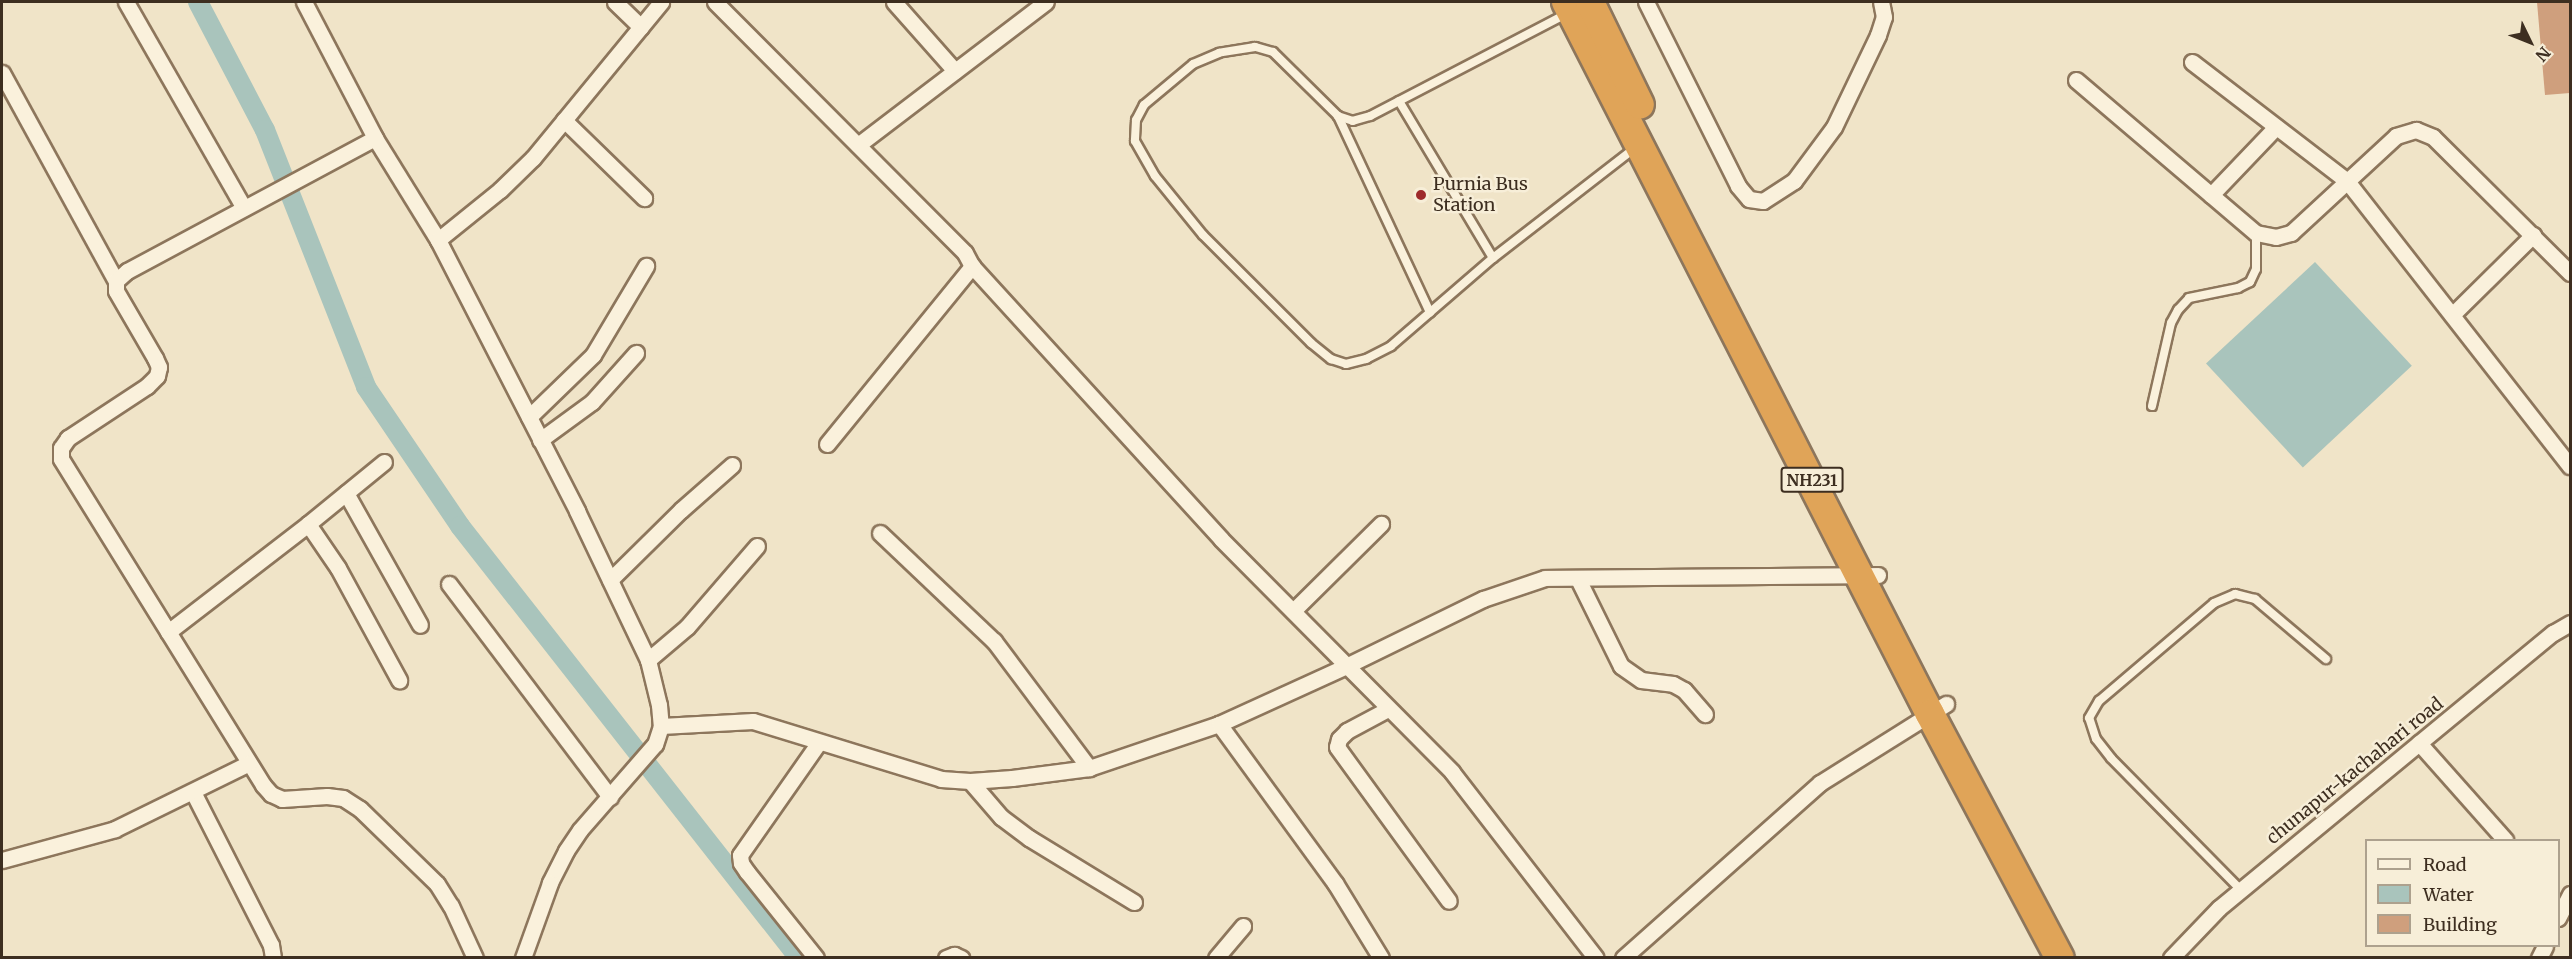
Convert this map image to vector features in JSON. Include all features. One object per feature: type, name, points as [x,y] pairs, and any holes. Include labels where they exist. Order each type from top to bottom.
[{"type":"highway","name":"NH231","points":[[1580,4],[1639,145],[1870,575]]},
{"type":"highway","name":"NH231","points":[[1580,4],[1657,140],[2060,957]]},
{"type":"highway","name":"NH231","points":[[1938,709],[2080,957]]},
{"type":"street","points":[[126,2],[244,208]]},
{"type":"street","points":[[304,2],[375,138],[438,240],[529,417],[648,660],[661,726],[655,744],[580,830],[566,851],[550,883],[523,957]]},
{"type":"street","points":[[615,2],[641,27]]},
{"type":"street","points":[[438,240],[500,190],[533,158],[661,2]]},
{"type":"street","points":[[715,2],[964,253],[972,266],[1221,539],[1452,772],[1596,957]]},
{"type":"street","points":[[894,2],[955,71]]},
{"type":"street","points":[[858,145],[1046,2]]},
{"type":"street","points":[[1646,2],[1738,186],[1749,199],[1763,201],[1794,181],[1834,127],[1878,35],[1884,17],[1881,2]]},
{"type":"street","points":[[2192,62],[2347,181],[2571,466]]},
{"type":"street","points":[[2,73],[116,281],[116,291],[159,367],[157,376],[147,386],[68,438],[61,448],[62,459],[249,763],[271,794],[282,799],[343,798],[360,809],[437,884],[451,906],[476,957]]},
{"type":"street","points":[[2076,80],[2256,233],[2276,237],[2290,233],[2396,136],[2416,130],[2433,137],[2571,273]]},
{"type":"street","points":[[564,120],[644,198]]},
{"type":"street","points":[[2211,195],[2276,127]]},
{"type":"street","points":[[116,281],[127,271],[375,138]]},
{"type":"street","points":[[2452,315],[2533,235]]},
{"type":"street","points":[[529,417],[593,355],[646,266]]},
{"type":"street","points":[[827,444],[972,266]]},
{"type":"street","points":[[540,440],[592,402],[636,353]]},
{"type":"street","points":[[168,632],[384,462]]},
{"type":"street","points":[[610,580],[681,510],[732,465]]},
{"type":"street","points":[[346,493],[420,625]]},
{"type":"street","points":[[308,524],[338,567],[399,680]]},
{"type":"street","points":[[1293,611],[1381,524]]},
{"type":"street","points":[[880,532],[994,640],[1089,768]]},
{"type":"street","points":[[648,660],[687,627],[757,546]]},
{"type":"street","points":[[661,726],[753,721],[941,778],[970,781],[1089,768],[1219,724],[1346,666],[1483,598],[1515,586],[1545,579],[1870,575]]},
{"type":"street","points":[[1578,579],[1621,666],[1641,680],[1673,684],[1684,690],[1705,714]]},
{"type":"street","points":[[449,584],[610,797]]},
{"type":"street","name":"chunapur-kachahari road","points":[[2171,957],[2219,908],[2553,633],[2571,623]]},
{"type":"street","points":[[1388,708],[1347,731],[1339,739],[1337,747],[1449,901]]},
{"type":"street","points":[[1623,957],[1820,783],[1938,709]]},
{"type":"street","points":[[1219,724],[1335,883],[1381,957]]},
{"type":"street","points":[[816,957],[747,872],[741,863],[740,855],[819,742]]},
{"type":"street","points":[[2420,743],[2504,839]]},
{"type":"street","points":[[2,860],[116,829],[249,763]]},
{"type":"street","points":[[970,781],[1001,817],[1029,838],[1134,902]]},
{"type":"street","points":[[193,792],[271,945],[273,957]]},
{"type":"street","points":[[2560,916],[2571,894]]},
{"type":"street","points":[[1216,957],[1243,926]]},
{"type":"street","points":[[946,957],[954,955],[961,957]]},
{"type":"lane","points":[[1338,116],[1353,121],[1399,101],[1580,4]]},
{"type":"lane","points":[[1430,312],[1338,116],[1273,52],[1255,47],[1219,53],[1193,64],[1173,78],[1144,105],[1136,120],[1135,141],[1155,176],[1203,235],[1311,343],[1331,359],[1346,364],[1366,359],[1391,346],[1493,258],[1639,145]]},
{"type":"lane","points":[[1399,101],[1493,258]]},
{"type":"lane","points":[[2152,406],[2171,323],[2178,310],[2189,298],[2238,288],[2250,282],[2256,269],[2256,233]]},
{"type":"lane","points":[[2241,890],[2111,758],[2096,739],[2089,718],[2099,700],[2214,603],[2235,594],[2255,599],[2326,659]]},
{"type":"water","points":[[2315,262],[2412,366],[2303,467],[2206,364]]},
{"type":"building","points":[[2537,2],[2570,2],[2570,93],[2545,95]]},
{"type":"waterway","points":[[198,2],[265,130],[366,387],[460,526],[799,958]]},
{"type":"place","name":"Purnia Bus Station","points":[[1421,195]]}]
